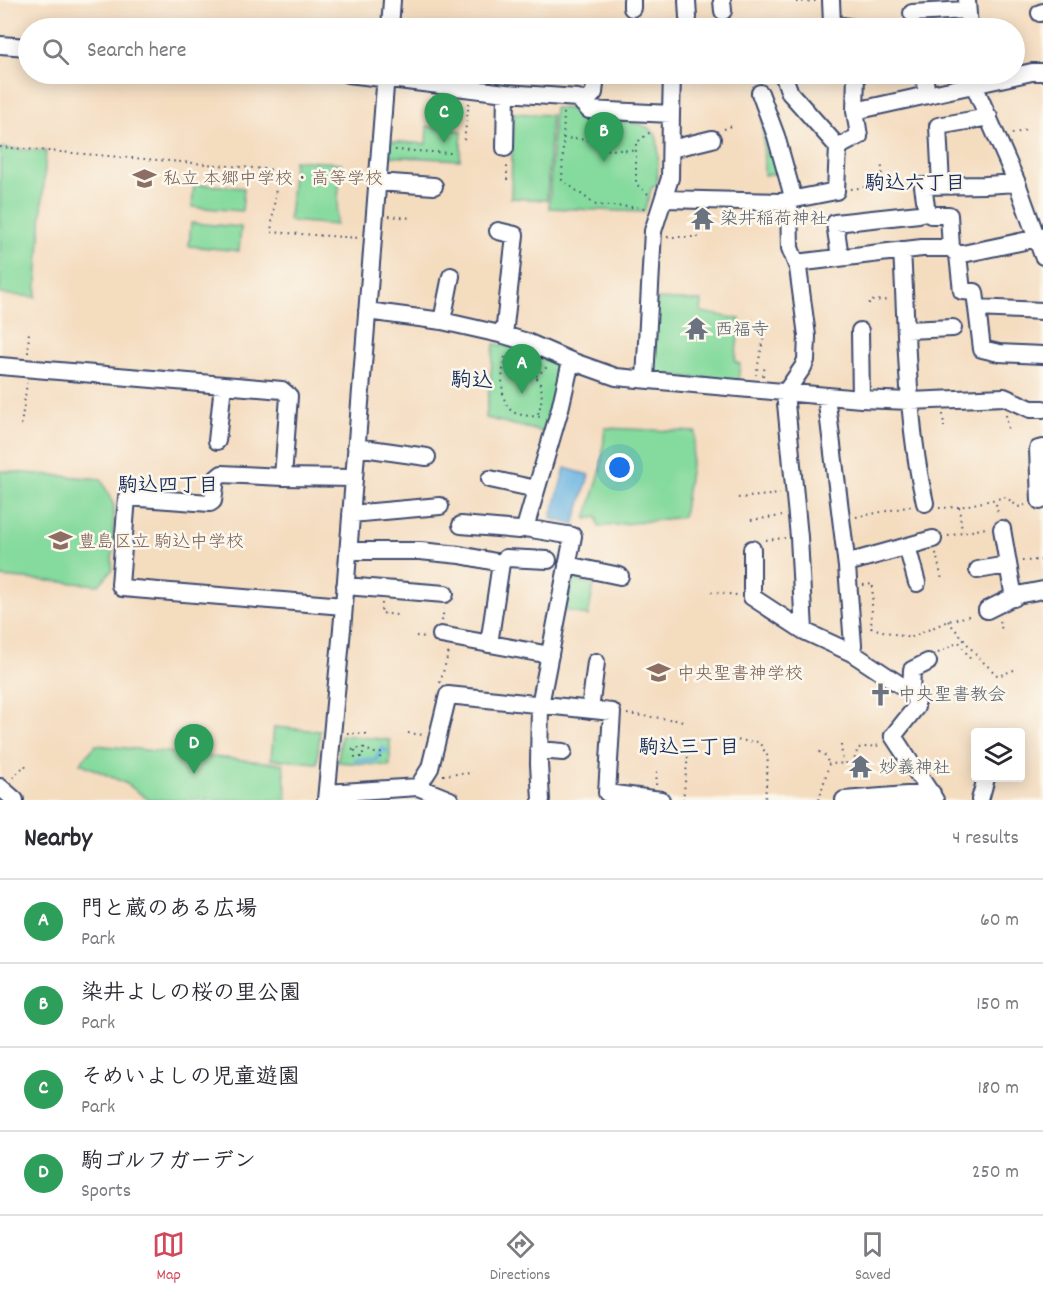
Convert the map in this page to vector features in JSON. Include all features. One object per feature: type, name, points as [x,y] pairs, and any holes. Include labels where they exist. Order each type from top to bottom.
[{"type":"street","points":[[392,0],[393,18]]},
{"type":"street","points":[[687,0],[688,18]]},
{"type":"street","points":[[831,0],[832,18]]},
{"type":"street","points":[[912,13],[967,5]]},
{"type":"street","points":[[0,45],[18,47]]},
{"type":"street","points":[[1025,73],[1043,72]]},
{"type":"street","points":[[385,84],[344,606],[326,796],[421,783],[450,800]]},
{"type":"street","points":[[446,84],[506,93],[578,98],[589,110],[671,114]]},
{"type":"street","points":[[583,104],[594,93],[595,84]]},
{"type":"street","points":[[645,379],[653,237],[660,203],[670,178],[672,84]]},
{"type":"street","points":[[660,203],[780,202],[836,191],[838,147],[790,93],[786,84]]},
{"type":"street","points":[[838,147],[859,136],[855,111],[856,84]]},
{"type":"street","points":[[925,84],[927,95]]},
{"type":"street","points":[[855,111],[927,95],[959,84]]},
{"type":"street","points":[[976,84],[1040,237],[1043,256]]},
{"type":"street","points":[[506,93],[506,148]]},
{"type":"street","points":[[760,93],[776,136],[792,193],[790,248],[796,263],[807,336],[806,360],[784,393],[797,515],[804,631]]},
{"type":"street","points":[[941,185],[938,126],[989,117]]},
{"type":"street","points":[[671,149],[712,140]]},
{"type":"street","points":[[377,182],[434,186]]},
{"type":"street","points":[[923,214],[923,186],[1017,183]]},
{"type":"street","points":[[840,257],[835,223],[923,214],[949,215],[962,291],[975,292],[982,349],[999,353],[1043,355]]},
{"type":"street","points":[[498,231],[515,235],[504,335]]},
{"type":"street","points":[[796,263],[902,250],[955,251],[1040,237]]},
{"type":"street","points":[[902,250],[910,401],[917,468],[925,503]]},
{"type":"street","points":[[442,321],[451,276]]},
{"type":"street","points":[[977,308],[1043,311]]},
{"type":"street","points":[[367,311],[442,321],[504,335],[616,377],[741,393],[784,393],[910,401],[1004,397],[1031,409],[1043,409]]},
{"type":"street","points":[[906,330],[953,328]]},
{"type":"street","points":[[860,331],[861,399]]},
{"type":"street","points":[[525,528],[555,428],[571,361]]},
{"type":"street","points":[[0,366],[282,390],[289,396],[283,477]]},
{"type":"street","points":[[217,441],[223,385]]},
{"type":"street","points":[[826,396],[847,563],[852,652]]},
{"type":"street","points":[[356,447],[427,457]]},
{"type":"street","points":[[1040,501],[1038,449],[1043,448]]},
{"type":"street","points":[[344,606],[122,588],[120,585],[124,494],[210,503],[213,501],[216,479],[222,474],[354,478]]},
{"type":"street","points":[[490,479],[536,489]]},
{"type":"street","points":[[351,514],[440,507]]},
{"type":"street","points":[[461,525],[519,530],[525,528],[573,536],[559,562],[550,655],[540,705],[541,800]]},
{"type":"street","points":[[1002,529],[1014,598]]},
{"type":"street","points":[[847,563],[933,539]]},
{"type":"street","points":[[907,546],[917,583]]},
{"type":"street","points":[[752,549],[752,597],[804,631],[852,652],[911,692],[915,698],[916,707],[894,735],[933,796]]},
{"type":"street","points":[[348,551],[460,555],[501,563]]},
{"type":"street","points":[[489,644],[501,563],[506,558],[559,562],[620,576]]},
{"type":"street","points":[[978,570],[1007,564]]},
{"type":"street","points":[[345,586],[396,588],[445,594]]},
{"type":"street","points":[[987,610],[1014,598],[1043,590]]},
{"type":"street","points":[[446,641],[489,644],[550,655]]},
{"type":"street","points":[[590,710],[596,662]]},
{"type":"street","points":[[911,692],[912,670],[928,662]]},
{"type":"street","points":[[421,783],[430,768],[448,695],[612,712],[608,793],[661,800]]},
{"type":"street","points":[[539,750],[563,752]]},
{"type":"street","points":[[980,800],[985,782]]},
{"type":"street","points":[[844,800],[933,796]]},
{"type":"path","points":[[796,2],[831,0]]},
{"type":"path","points":[[464,140],[472,88]]},
{"type":"path","points":[[565,104],[562,180],[596,206],[649,208],[660,203],[636,184],[636,143],[671,114]]},
{"type":"path","points":[[563,138],[591,140],[600,149],[636,151]]},
{"type":"path","points":[[0,147],[278,170],[271,232],[372,239]]},
{"type":"path","points":[[380,150],[451,153]]},
{"type":"path","points":[[881,186],[882,163]]},
{"type":"path","points":[[836,191],[881,186],[923,186]]},
{"type":"path","points":[[374,214],[412,218]]},
{"type":"path","points":[[653,237],[703,237]]},
{"type":"path","points":[[869,304],[869,301],[905,299]]},
{"type":"path","points":[[750,321],[766,325],[757,369]]},
{"type":"path","points":[[21,426],[22,405],[26,399],[29,329]]},
{"type":"path","points":[[506,357],[503,388],[506,404],[513,411],[537,417],[555,428]]},
{"type":"path","points":[[536,376],[554,361]]},
{"type":"path","points":[[504,362],[529,369],[536,376],[541,389],[542,402],[537,417]]},
{"type":"path","points":[[738,498],[772,495]]},
{"type":"path","points":[[841,520],[925,503],[926,509],[959,507],[1006,497],[1018,507],[1040,501]]},
{"type":"path","points":[[959,507],[963,532]]},
{"type":"path","points":[[751,520],[797,515]]},
{"type":"path","points":[[942,580],[933,539],[1001,526],[1002,529]]},
{"type":"path","points":[[1007,564],[1043,560]]},
{"type":"path","points":[[849,587],[873,584],[871,628],[910,638],[948,621],[987,610]]},
{"type":"path","points":[[711,592],[740,595]]},
{"type":"path","points":[[445,594],[446,641],[438,692],[448,695]]},
{"type":"path","points":[[948,621],[998,676],[1014,670]]},
{"type":"path","points":[[928,662],[928,658],[959,642],[971,660],[970,647]]},
{"type":"path","points":[[612,712],[685,721]]},
{"type":"path","points":[[332,732],[370,734]]},
{"type":"path","points":[[829,764],[853,763],[858,748],[881,746],[894,735]]},
{"type":"path","points":[[682,800],[690,737]]},
{"type":"path","points":[[720,739],[759,742],[768,757],[765,800]]},
{"type":"path","points":[[841,745],[843,763]]},
{"type":"path","points":[[363,747],[363,757],[355,757],[353,750],[363,747],[373,753],[382,753],[378,762]]},
{"type":"path","points":[[819,752],[824,754],[829,764],[819,800]]},
{"type":"path","points":[[6,792],[25,765],[26,767]]},
{"type":"path","points":[[421,783],[452,773],[473,773]]},
{"type":"green space","points":[[554,108],[574,109],[579,118],[586,120],[626,122],[646,127],[653,132],[657,139],[658,150],[657,186],[652,187],[644,212],[549,208]]},
{"type":"green space","points":[[513,113],[551,115],[547,200],[511,198]]},
{"type":"green space","points":[[763,118],[783,173],[764,175]]},
{"type":"green space","points":[[427,126],[462,131],[460,160],[386,156],[387,141],[426,144]]},
{"type":"green space","points":[[0,148],[46,151],[36,297],[0,294]]},
{"type":"green space","points":[[294,160],[341,163],[336,225],[289,221]]},
{"type":"green space","points":[[194,184],[244,188],[242,211],[192,207]]},
{"type":"green space","points":[[191,223],[241,227],[239,251],[189,246]]},
{"type":"green space","points":[[657,299],[702,301],[701,312],[740,319],[735,362],[740,364],[738,382],[657,374],[654,371]]},
{"type":"green space","points":[[494,344],[516,347],[557,365],[561,371],[548,433],[486,418]]},
{"type":"green space","points":[[605,428],[696,432],[683,517],[599,527],[597,517],[586,519],[601,469]]},
{"type":"green space","points":[[0,471],[101,479],[114,506],[112,570],[99,585],[0,577]]},
{"type":"green space","points":[[581,573],[579,582],[594,585],[588,616],[565,610],[573,578]]},
{"type":"green space","points":[[274,727],[320,731],[317,763],[271,759]]},
{"type":"green space","points":[[341,735],[390,740],[390,766],[338,762]]},
{"type":"green space","points":[[96,745],[283,764],[287,800],[149,800],[127,784],[80,763]]},
{"type":"water","points":[[565,468],[589,475],[574,525],[551,518]]},
{"type":"waterway","points":[[356,760],[376,760],[382,748],[386,751]]},
{"type":"place","name":"そめいよしの児童遊園","points":[[444,143]]},
{"type":"place","name":"染井よしの桜の里公園","points":[[604,162]]},
{"type":"place","name":"私立 本郷中学校・高等学校","points":[[145,178]]},
{"type":"place","name":"染井稲荷神社","points":[[702,218]]},
{"type":"place","name":"西福寺","points":[[697,329]]},
{"type":"place","name":"門と蔵のある広場","points":[[522,394]]},
{"type":"place","name":"豊島区立 駒込中学校","points":[[60,541]]},
{"type":"place","name":"中央聖書神学校","points":[[659,673]]},
{"type":"place","name":"中央聖書教会","points":[[880,694]]},
{"type":"place","name":"妙義神社","points":[[861,767]]},
{"type":"place","name":"駒ゴルフガーデン","points":[[194,774]]},
{"type":"district","name":"駒込六丁目","points":[[915,182]]},
{"type":"district","name":"駒込","points":[[472,379]]},
{"type":"district","name":"駒込四丁目","points":[[168,484]]},
{"type":"district","name":"駒込三丁目","points":[[689,746]]}]
